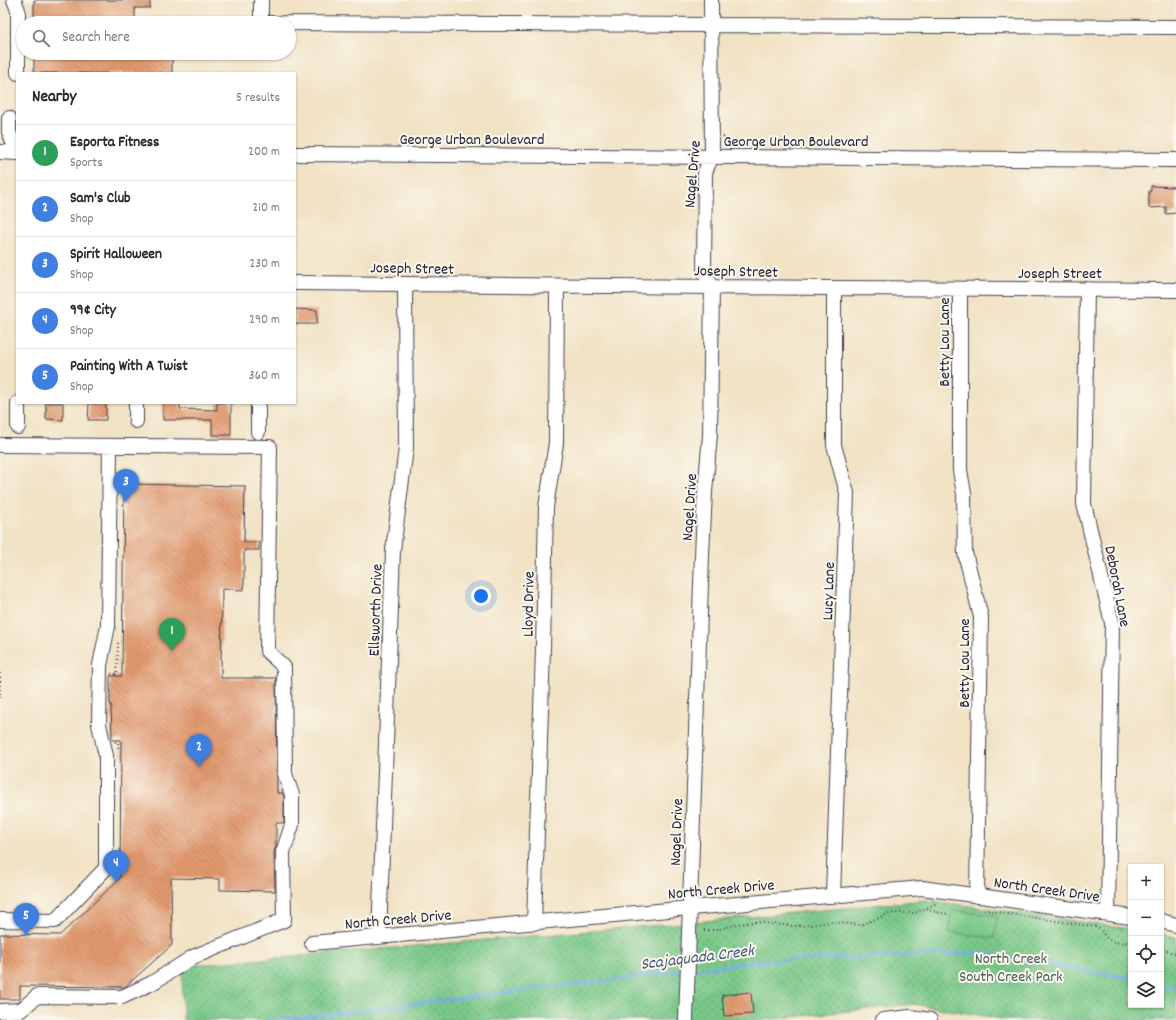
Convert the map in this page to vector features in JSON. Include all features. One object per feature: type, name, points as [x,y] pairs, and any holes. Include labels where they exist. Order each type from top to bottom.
[{"type":"street","points":[[14,0],[18,10],[18,16]]},
{"type":"street","points":[[261,0],[261,16]]},
{"type":"street","name":"Nagel Drive","points":[[686,1020],[702,555],[710,434],[712,287],[704,271],[705,172],[712,156],[711,0]]},
{"type":"street","points":[[296,23],[1176,27]]},
{"type":"street","points":[[18,60],[18,72]]},
{"type":"street","points":[[8,118],[9,132],[16,150]]},
{"type":"street","points":[[0,152],[16,152]]},
{"type":"street","name":"George Urban Boulevard","points":[[296,154],[1176,160]]},
{"type":"street","name":"Joseph Street","points":[[296,283],[1176,290]]},
{"type":"street","name":"Ellsworth Drive","points":[[379,937],[393,550],[406,448],[405,284]]},
{"type":"street","name":"Lloyd Drive","points":[[534,923],[543,657],[546,507],[556,443],[557,286]]},
{"type":"street","name":"Lucy Lane","points":[[832,896],[847,493],[834,445],[834,288]]},
{"type":"street","name":"Betty Lou Lane","points":[[960,289],[960,470],[964,494],[965,553],[981,617],[977,896]]},
{"type":"street","name":"Deborah Lane","points":[[1087,290],[1084,504],[1112,623],[1108,914]]},
{"type":"street","points":[[18,404],[18,428]]},
{"type":"street","points":[[136,404],[136,422]]},
{"type":"street","points":[[258,404],[258,432]]},
{"type":"street","points":[[0,445],[270,447],[267,651],[284,667],[285,774],[292,794],[292,825],[283,852],[284,920],[194,957],[152,983],[122,997],[37,996],[21,1010],[0,1011]]},
{"type":"street","points":[[0,920],[55,921],[106,868],[106,756],[100,724],[100,665],[108,626],[110,446]]},
{"type":"street","name":"North Creek Drive","points":[[312,943],[922,888],[1128,917]]},
{"type":"street","points":[[1164,922],[1176,925]]},
{"type":"street","points":[[883,1020],[910,1017],[930,1020]]},
{"type":"path","points":[[108,674],[118,674],[118,640]]},
{"type":"path","points":[[0,668],[0,698]]},
{"type":"path","points":[[110,742],[118,742],[118,750]]},
{"type":"path","points":[[704,930],[716,930],[738,924],[755,922],[794,926],[832,922],[860,925],[888,914],[915,913],[935,904],[945,904]]},
{"type":"path","points":[[927,908],[931,911],[948,914]]},
{"type":"path","points":[[982,910],[1096,927],[1100,928],[1111,941],[1118,943],[1128,942]]},
{"type":"path","points":[[1164,949],[1176,954]]},
{"type":"green space","name":"North Creek South Creek Park","points":[[926,900],[1128,929],[1128,1008],[1164,1008],[1164,935],[1176,937],[1176,1020],[1007,1020],[914,1004],[763,1020],[183,1020],[182,966],[708,921]]},
{"type":"green space","points":[[952,910],[997,916],[994,938],[949,932]]},
{"type":"building","points":[[34,0],[150,0],[150,8],[135,8],[135,16],[34,16]]},
{"type":"building","points":[[34,60],[172,60],[172,72],[34,72]]},
{"type":"building","points":[[1151,186],[1176,187],[1176,213],[1166,214],[1166,207],[1149,208],[1149,191],[1151,191]]},
{"type":"building","points":[[296,309],[317,310],[317,324],[296,324]]},
{"type":"building","points":[[46,404],[63,404],[63,420],[46,419]]},
{"type":"building","points":[[89,404],[106,404],[106,420],[88,420]]},
{"type":"building","points":[[163,404],[180,404],[180,409],[217,410],[217,404],[231,404],[231,435],[212,435],[212,420],[163,420]]},
{"type":"building","points":[[124,484],[245,486],[244,542],[259,542],[259,550],[244,550],[244,590],[222,589],[221,678],[276,678],[277,793],[282,793],[284,796],[284,823],[276,823],[276,846],[274,852],[275,891],[220,890],[220,879],[171,878],[172,945],[127,985],[124,987],[20,986],[20,999],[0,999],[0,934],[60,935],[120,878],[121,740],[112,740],[110,676],[122,676]]},
{"type":"building","points":[[751,992],[753,1014],[724,1016],[722,995]]},
{"type":"waterway","name":"Scajaquada Creek","points":[[692,970],[760,961],[979,953],[1128,978]]},
{"type":"waterway","name":"Scajaquada Creek","points":[[267,1020],[306,1017],[684,971]]},
{"type":"waterway","name":"Scajaquada Creek","points":[[1164,986],[1176,988]]},
{"type":"place","name":"Spirit Halloween","points":[[126,502]]},
{"type":"place","name":"Esporta Fitness","points":[[172,651]]},
{"type":"place","name":"Sam's Club","points":[[199,767]]},
{"type":"place","name":"99¢ City","points":[[116,883]]},
{"type":"place","name":"Painting With A Twist","points":[[26,936]]}]
